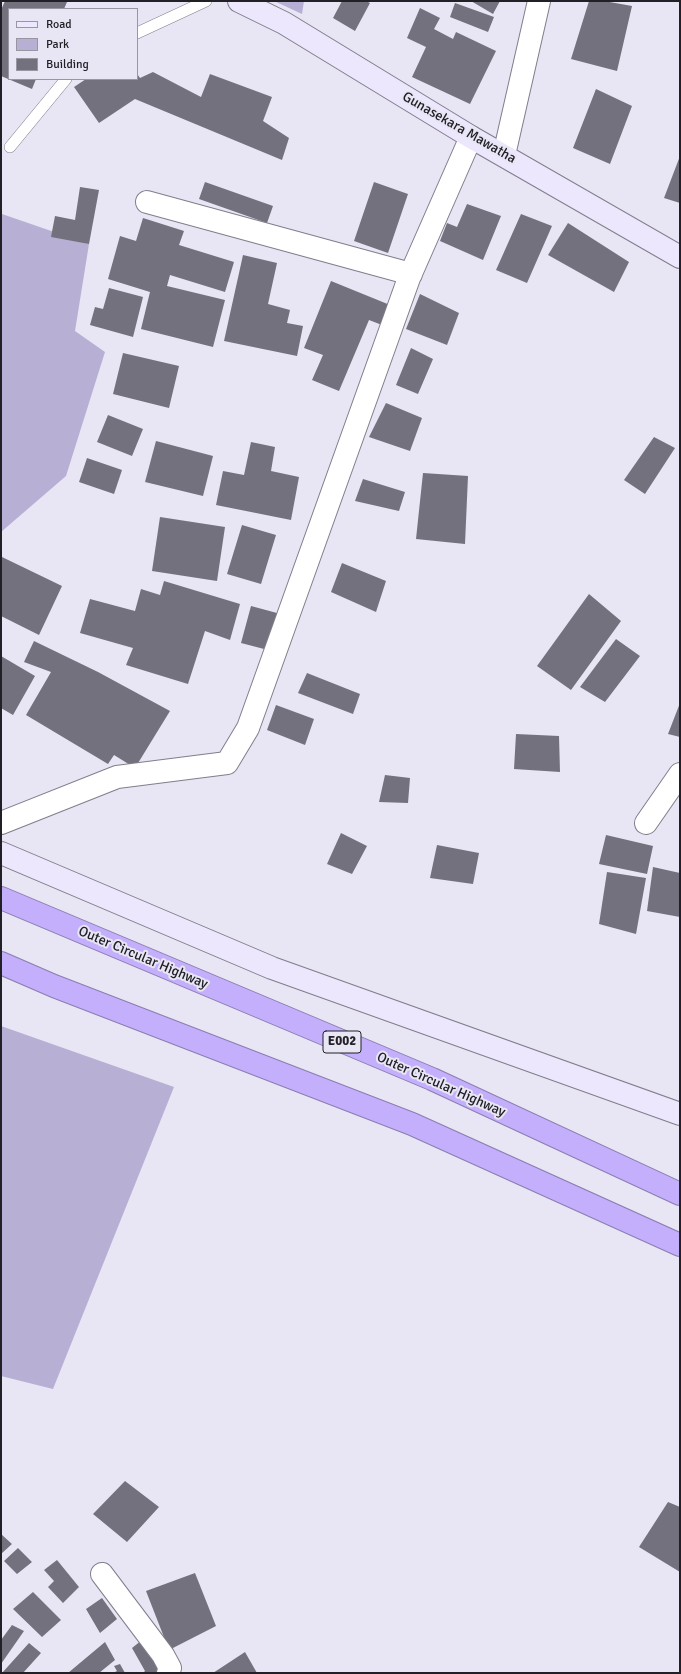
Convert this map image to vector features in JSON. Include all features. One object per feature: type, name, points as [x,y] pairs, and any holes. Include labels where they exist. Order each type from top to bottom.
[{"type":"highway","name":"Outer Circular Highway","points":[[1,898],[432,1079],[680,1194]]},
{"type":"highway","points":[[1,963],[54,986],[412,1124],[680,1245]]},
{"type":"highway","points":[[1,969],[54,986]]},
{"type":"street","points":[[504,155],[539,1]]},
{"type":"street","name":"Gunasekara Mawatha","points":[[247,3],[284,23],[471,137],[680,256]]},
{"type":"street","points":[[1,823],[117,777],[227,764],[248,728],[411,274],[471,137]]},
{"type":"street","points":[[147,202],[411,274]]},
{"type":"street","points":[[646,823],[680,774]]},
{"type":"street","points":[[1,853],[272,968],[680,1114]]},
{"type":"street","points":[[102,1574],[164,1655],[170,1668],[168,1673]]},
{"type":"lane","points":[[138,33],[206,1]]},
{"type":"lane","points":[[10,147],[65,80]]},
{"type":"green space","points":[[274,1],[304,1],[302,14]]},
{"type":"green space","points":[[2,214],[89,244],[75,331],[105,352],[66,476],[1,532]]},
{"type":"green space","points":[[1,1026],[174,1087],[53,1389],[1,1376]]},
{"type":"building","points":[[5,1],[67,2],[64,8],[8,8],[8,79],[1,76],[1,10]]},
{"type":"building","points":[[342,1],[366,1],[370,3],[355,31],[333,18]]},
{"type":"building","points":[[471,1],[500,1],[493,14]]},
{"type":"building","points":[[589,1],[604,1],[632,6],[617,71],[571,59]]},
{"type":"building","points":[[455,3],[494,17],[488,32],[450,17]]},
{"type":"building","points":[[420,8],[440,18],[434,29],[453,39],[456,32],[496,51],[470,104],[412,77],[426,47],[407,38]]},
{"type":"building","points":[[153,72],[201,97],[210,74],[272,97],[263,121],[289,138],[282,160],[135,99],[99,123],[74,87],[84,80],[138,80],[138,75],[140,78]]},
{"type":"building","points":[[11,80],[36,80],[32,89]]},
{"type":"building","points":[[596,89],[632,106],[610,164],[573,148]]},
{"type":"building","points":[[680,156],[680,203],[664,198]]},
{"type":"building","points":[[205,182],[273,206],[267,223],[199,199]]},
{"type":"building","points":[[374,182],[408,194],[388,253],[354,241]]},
{"type":"building","points":[[80,187],[99,190],[89,244],[51,237],[55,216],[75,220]]},
{"type":"building","points":[[467,204],[501,216],[483,260],[440,241],[447,223],[457,227]]},
{"type":"building","points":[[521,214],[552,226],[527,283],[496,270]]},
{"type":"building","points":[[143,218],[184,231],[179,245],[234,262],[225,292],[170,275],[167,286],[225,300],[213,347],[141,329],[150,292],[108,279],[120,236],[136,241]]},
{"type":"building","points":[[568,223],[629,262],[614,292],[548,255]]},
{"type":"building","points":[[243,255],[277,263],[268,304],[290,310],[287,323],[303,326],[297,356],[224,341]]},
{"type":"building","points":[[331,281],[390,305],[382,325],[369,320],[339,391],[312,380],[323,355],[304,348]]},
{"type":"building","points":[[109,288],[143,297],[133,337],[90,325],[95,307],[103,309]]},
{"type":"building","points":[[420,294],[459,313],[447,345],[406,329]]},
{"type":"building","points":[[411,348],[433,359],[418,394],[396,385]]},
{"type":"building","points":[[123,353],[179,366],[169,408],[113,394]]},
{"type":"building","points":[[386,403],[422,418],[410,451],[369,437]]},
{"type":"building","points":[[108,415],[143,429],[132,456],[97,442]]},
{"type":"building","points":[[654,437],[675,448],[645,494],[624,480]]},
{"type":"building","points":[[156,441],[213,456],[203,496],[145,482]]},
{"type":"building","points":[[251,442],[275,447],[271,471],[299,477],[291,520],[216,505],[223,471],[244,475]]},
{"type":"building","points":[[87,458],[122,470],[114,494],[79,482]]},
{"type":"building","points":[[423,473],[468,476],[465,544],[416,539]]},
{"type":"building","points":[[363,479],[405,492],[399,511],[355,501]]},
{"type":"building","points":[[160,517],[225,527],[217,581],[152,571]]},
{"type":"building","points":[[242,525],[276,535],[261,584],[227,574]]},
{"type":"building","points":[[2,557],[62,586],[39,635],[1,616]]},
{"type":"building","points":[[342,563],[386,581],[376,612],[331,592]]},
{"type":"building","points":[[164,581],[240,604],[230,640],[205,631],[188,684],[126,665],[133,648],[80,633],[90,599],[135,611],[141,589],[160,595]]},
{"type":"building","points":[[589,594],[621,621],[571,690],[537,666]]},
{"type":"building","points":[[251,606],[277,613],[268,650],[241,643]]},
{"type":"building","points":[[616,639],[640,656],[605,702],[580,687]]},
{"type":"building","points":[[34,641],[98,672],[170,711],[135,768],[114,755],[108,764],[26,715],[51,672],[24,662]]},
{"type":"building","points":[[1,656],[35,676],[13,715],[1,708]]},
{"type":"building","points":[[307,673],[360,694],[353,714],[298,693]]},
{"type":"building","points":[[680,703],[680,737],[668,734]]},
{"type":"building","points":[[276,705],[314,719],[305,745],[267,730]]},
{"type":"building","points":[[516,734],[559,736],[560,772],[514,769]]},
{"type":"building","points":[[385,775],[410,778],[408,803],[379,802]]},
{"type":"building","points":[[341,833],[367,846],[352,874],[327,864]]},
{"type":"building","points":[[606,835],[653,846],[647,874],[599,864]]},
{"type":"building","points":[[437,845],[479,853],[473,884],[430,878]]},
{"type":"building","points":[[653,867],[680,873],[680,917],[647,911]]},
{"type":"building","points":[[607,872],[646,878],[636,934],[599,924]]},
{"type":"building","points":[[125,1481],[159,1507],[127,1542],[93,1514]]},
{"type":"building","points":[[668,1502],[680,1507],[680,1572],[639,1547]]},
{"type":"building","points":[[1,1534],[12,1544],[1,1554]]},
{"type":"building","points":[[18,1548],[32,1562],[17,1574],[4,1561]]},
{"type":"building","points":[[57,1560],[79,1587],[63,1603],[48,1587],[54,1581],[44,1570]]},
{"type":"building","points":[[195,1573],[216,1626],[169,1650],[146,1591]]},
{"type":"building","points":[[33,1592],[61,1620],[42,1637],[13,1609]]},
{"type":"building","points":[[102,1598],[117,1619],[100,1633],[86,1609]]},
{"type":"building","points":[[12,1625],[24,1631],[1,1664],[1,1640]]},
{"type":"building","points":[[142,1640],[160,1670],[156,1673],[143,1673],[145,1671],[132,1648]]},
{"type":"building","points":[[105,1642],[115,1660],[99,1673],[68,1673]]},
{"type":"building","points":[[29,1643],[41,1653],[23,1673],[2,1673]]},
{"type":"building","points":[[245,1652],[257,1673],[213,1673]]},
{"type":"building","points":[[120,1664],[125,1673],[113,1673],[117,1671],[114,1666]]}]
